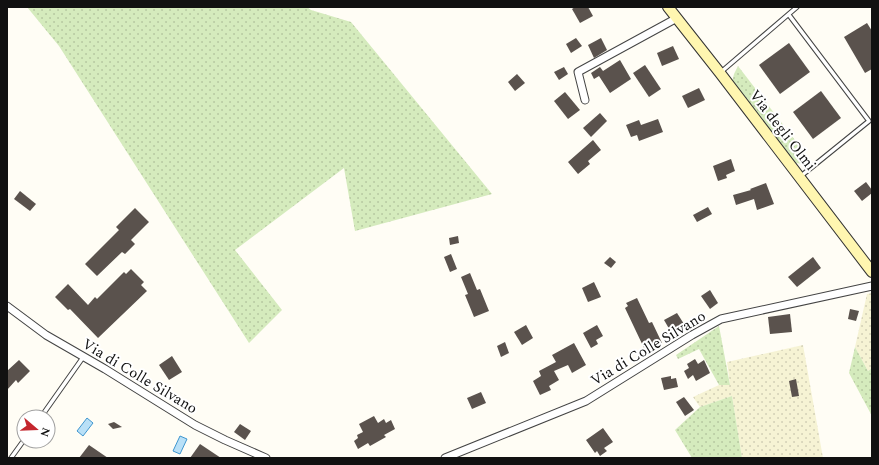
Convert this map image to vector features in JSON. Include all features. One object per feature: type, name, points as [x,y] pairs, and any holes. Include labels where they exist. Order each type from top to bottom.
[{"type":"street","name":"Via degli Olmi","points":[[668,7],[872,272]]},
{"type":"street","points":[[585,100],[578,72],[677,18]]},
{"type":"street","name":"Via di Colle Silvano","points":[[445,458],[586,401],[698,332],[722,319],[872,286]]},
{"type":"street","name":"Via di Colle Silvano","points":[[7,306],[38,330],[84,356],[195,425],[266,458]]},
{"type":"lane","points":[[720,73],[797,7]]},
{"type":"lane","points":[[789,15],[870,121],[800,177]]},
{"type":"lane","points":[[47,409],[84,356]]},
{"type":"lane","points":[[11,458],[18,449]]},
{"type":"shaded area","points":[[872,293],[872,368],[868,371],[855,347],[867,294]]},
{"type":"shaded area","points":[[803,345],[823,458],[742,458],[732,396],[700,407],[693,397],[719,385],[730,385],[727,362]]},
{"type":"green space","points":[[27,7],[307,7],[311,10],[351,22],[492,194],[355,231],[344,168],[235,250],[282,310],[249,343],[59,46]]},
{"type":"green space","points":[[738,66],[811,161],[805,164],[795,163],[732,82]]},
{"type":"green space","points":[[719,326],[730,385],[719,385],[699,349],[678,359],[676,355]]},
{"type":"green space","points":[[855,347],[868,371],[872,368],[872,416],[849,373]]},
{"type":"green space","points":[[732,396],[742,458],[692,458],[675,430],[700,407]]},
{"type":"water","points":[[87,418],[93,423],[83,436],[77,431]]},
{"type":"water","points":[[180,436],[187,439],[180,454],[173,451]]},
{"type":"building","points":[[575,7],[588,7],[593,16],[580,23],[572,9]]},
{"type":"building","points":[[867,23],[872,31],[872,69],[865,73],[844,37]]},
{"type":"building","points":[[576,38],[582,46],[571,53],[566,44]]},
{"type":"building","points":[[601,38],[607,50],[594,58],[588,45]]},
{"type":"building","points":[[789,43],[810,72],[780,94],[759,65]]},
{"type":"building","points":[[673,46],[679,59],[662,66],[657,53]]},
{"type":"building","points":[[620,60],[631,79],[610,93],[599,76],[594,79],[591,73],[600,67],[603,71]]},
{"type":"building","points":[[645,65],[661,89],[649,97],[633,73]]},
{"type":"building","points":[[564,67],[568,74],[559,80],[554,72]]},
{"type":"building","points":[[517,74],[525,83],[515,91],[508,82]]},
{"type":"building","points":[[699,88],[705,100],[688,108],[682,96]]},
{"type":"building","points":[[821,91],[841,118],[813,139],[793,112]]},
{"type":"building","points":[[565,92],[580,110],[568,119],[554,101]]},
{"type":"building","points":[[600,113],[607,121],[591,137],[583,128]]},
{"type":"building","points":[[658,119],[663,132],[639,141],[637,135],[631,137],[626,125],[639,120],[641,125]]},
{"type":"building","points":[[593,140],[601,150],[588,161],[590,164],[578,174],[568,162]]},
{"type":"building","points":[[731,159],[735,171],[726,175],[727,178],[718,181],[713,166]]},
{"type":"building","points":[[866,182],[872,190],[872,193],[862,201],[854,191]]},
{"type":"building","points":[[766,183],[774,204],[757,210],[754,199],[736,205],[733,195],[751,190],[750,189]]},
{"type":"building","points":[[20,191],[36,204],[30,211],[14,199]]},
{"type":"building","points":[[708,207],[712,214],[697,222],[693,215]]},
{"type":"building","points":[[135,208],[149,222],[131,240],[135,244],[125,254],[122,252],[97,276],[85,264],[119,230],[116,227]]},
{"type":"building","points":[[458,236],[459,243],[450,245],[449,238]]},
{"type":"building","points":[[451,254],[457,269],[450,272],[444,257]]},
{"type":"building","points":[[610,257],[616,262],[611,268],[604,263]]},
{"type":"building","points":[[813,257],[821,268],[797,287],[788,277]]},
{"type":"building","points":[[131,269],[144,282],[141,285],[147,291],[98,338],[70,309],[68,310],[55,297],[68,284],[88,305],[95,297],[97,299],[124,272],[126,274]]},
{"type":"building","points":[[470,273],[477,290],[480,289],[489,311],[474,317],[465,295],[468,294],[461,277]]},
{"type":"building","points":[[594,282],[601,297],[588,302],[582,288]]},
{"type":"building","points":[[710,290],[718,303],[710,309],[701,296]]},
{"type":"building","points":[[637,298],[649,323],[652,322],[662,343],[648,350],[647,347],[644,348],[625,308],[628,306],[626,303]]},
{"type":"building","points":[[850,309],[859,311],[856,321],[848,319]]},
{"type":"building","points":[[677,313],[684,324],[671,332],[664,320]]},
{"type":"building","points":[[790,314],[792,332],[770,334],[768,317]]},
{"type":"building","points":[[526,325],[533,338],[522,345],[514,332]]},
{"type":"building","points":[[597,325],[603,336],[596,340],[598,344],[591,348],[583,333]]},
{"type":"building","points":[[505,342],[509,353],[501,357],[497,346]]},
{"type":"building","points":[[574,343],[586,365],[572,373],[568,365],[554,371],[559,380],[549,386],[551,390],[540,395],[533,381],[541,376],[539,371],[556,362],[552,355]]},
{"type":"building","points":[[172,356],[182,372],[169,380],[159,365]]},
{"type":"building","points":[[695,359],[698,364],[704,360],[710,373],[696,381],[693,375],[688,379],[684,371],[689,368],[687,364]]},
{"type":"building","points":[[19,360],[30,371],[18,383],[16,380],[7,390],[7,371]]},
{"type":"building","points":[[671,376],[671,379],[676,378],[678,387],[664,390],[661,378]]},
{"type":"building","points":[[796,379],[799,396],[792,397],[789,381]]},
{"type":"building","points":[[481,392],[486,403],[472,409],[467,398]]},
{"type":"building","points":[[684,397],[694,410],[685,416],[676,402]]},
{"type":"building","points":[[374,416],[378,423],[384,419],[386,423],[391,420],[395,429],[384,435],[386,437],[370,446],[368,443],[358,449],[354,441],[358,438],[357,435],[363,432],[359,424]]},
{"type":"building","points":[[114,422],[122,427],[113,429],[108,424]]},
{"type":"building","points":[[240,424],[251,431],[245,440],[234,432]]},
{"type":"building","points":[[603,428],[613,442],[604,448],[607,451],[600,456],[597,451],[595,453],[586,440]]},
{"type":"building","points":[[200,444],[221,458],[190,458]]},
{"type":"building","points":[[89,445],[108,458],[79,458]]}]
